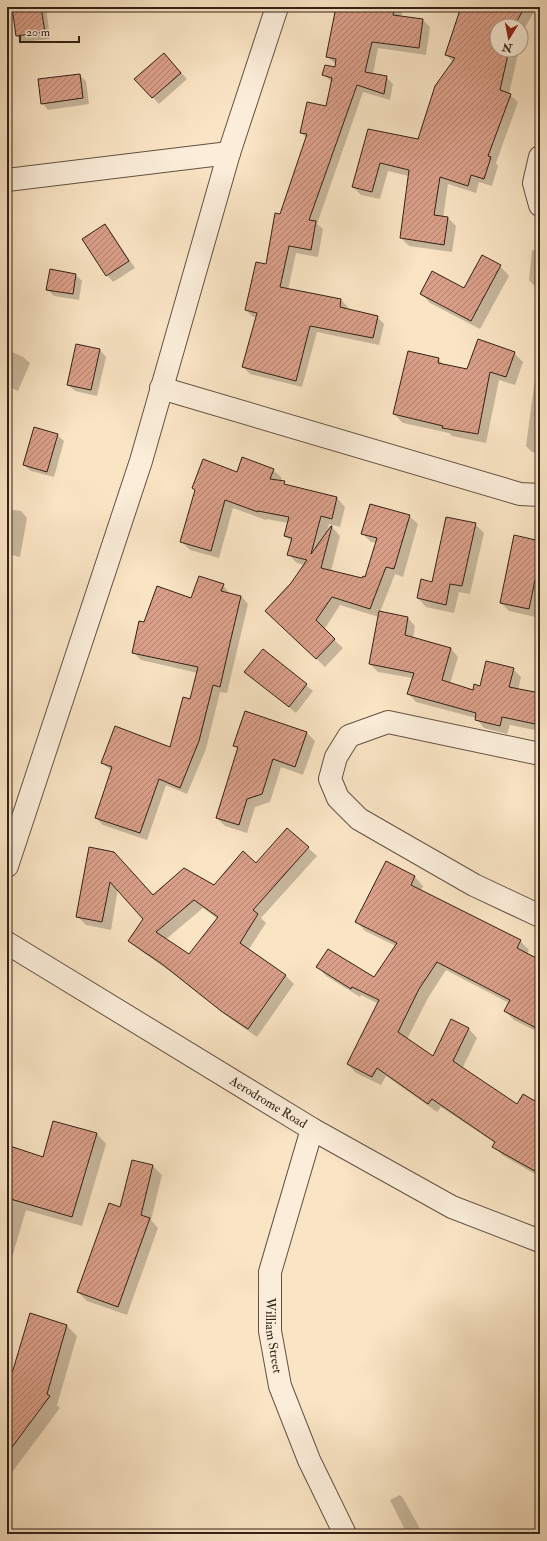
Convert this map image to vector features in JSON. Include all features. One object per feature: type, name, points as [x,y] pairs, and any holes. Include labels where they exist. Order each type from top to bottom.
[{"type":"street","points":[[7,866],[140,461],[229,153],[277,7]]},
{"type":"street","points":[[7,180],[229,153]]},
{"type":"street","points":[[540,157],[534,183],[540,205]]},
{"type":"street","points":[[161,388],[520,494],[540,496]]},
{"type":"street","points":[[540,754],[388,722],[348,736],[336,757],[330,780],[338,798],[359,819],[474,885],[540,916]]},
{"type":"street","name":"Aerodrome Road","points":[[7,943],[312,1129],[452,1207],[540,1241]]},
{"type":"street","name":"William Street","points":[[312,1129],[270,1272],[270,1331],[280,1386],[309,1460],[345,1534]]},
{"type":"building","points":[[12,7],[41,7],[45,32],[16,36]]},
{"type":"building","points":[[336,7],[395,7],[393,15],[423,19],[419,48],[372,42],[365,72],[387,76],[384,94],[357,85],[309,220],[316,221],[311,250],[289,246],[280,287],[341,299],[340,307],[378,316],[373,338],[310,326],[296,381],[242,367],[257,313],[245,310],[256,262],[266,264],[275,213],[280,214],[307,134],[300,133],[307,102],[326,106],[332,78],[322,75],[325,65],[335,67],[336,59],[326,57]]},
{"type":"building","points":[[461,7],[525,7],[519,18],[489,18],[489,58],[507,58],[500,90],[511,94],[488,156],[491,157],[484,179],[471,175],[468,186],[440,177],[434,215],[448,217],[444,245],[400,238],[409,170],[380,163],[372,192],[352,187],[368,129],[418,139],[435,86],[455,58],[445,55]]},
{"type":"building","points":[[164,53],[181,73],[152,98],[134,79]]},
{"type":"building","points":[[80,74],[83,98],[41,104],[38,79]]},
{"type":"building","points":[[105,224],[129,261],[106,276],[82,239]]},
{"type":"building","points":[[482,255],[501,265],[471,321],[420,294],[432,271],[464,288]]},
{"type":"building","points":[[50,269],[76,274],[73,294],[46,290]]},
{"type":"building","points":[[478,339],[515,352],[506,377],[490,372],[478,434],[442,428],[443,426],[393,414],[408,351],[439,358],[438,363],[467,369]]},
{"type":"building","points":[[76,344],[100,349],[91,390],[67,385]]},
{"type":"building","points":[[34,427],[58,434],[47,472],[23,465]]},
{"type":"building","points":[[242,457],[274,469],[270,479],[285,481],[284,484],[337,497],[332,519],[321,516],[311,554],[332,526],[321,568],[362,578],[363,576],[365,577],[377,538],[361,534],[370,504],[410,515],[394,569],[386,567],[370,609],[332,597],[316,620],[335,639],[316,659],[265,611],[291,583],[307,560],[287,555],[292,538],[284,536],[289,517],[258,512],[225,500],[211,551],[180,542],[195,490],[192,488],[203,459],[237,472]]},
{"type":"building","points":[[446,517],[476,523],[462,586],[450,584],[446,605],[417,598],[421,579],[432,582]]},
{"type":"building","points":[[514,535],[540,541],[540,556],[529,609],[500,603]]},
{"type":"building","points":[[199,576],[224,584],[221,591],[241,596],[220,687],[213,685],[199,741],[180,788],[159,779],[140,833],[95,818],[112,767],[101,763],[115,726],[170,747],[183,697],[190,699],[198,667],[132,653],[139,621],[144,622],[157,586],[191,598]]},
{"type":"building","points":[[379,611],[408,617],[405,635],[451,648],[442,680],[473,690],[474,684],[480,686],[486,661],[514,668],[509,687],[540,693],[540,725],[502,717],[500,726],[475,720],[476,713],[407,694],[414,673],[369,664]]},
{"type":"building","points":[[263,649],[307,684],[289,707],[244,672]]},
{"type":"building","points":[[245,711],[307,732],[295,767],[273,759],[262,794],[247,799],[239,825],[216,818],[238,747],[233,746]]},
{"type":"building","points":[[287,828],[309,847],[253,910],[258,914],[240,943],[286,975],[248,1029],[221,1011],[162,964],[128,941],[143,919],[110,882],[102,922],[76,917],[89,847],[114,852],[153,895],[184,868],[214,885],[243,851],[256,863]],"holes":[[[194,900],[218,917],[189,954],[156,932]]]},
{"type":"building","points":[[386,861],[415,876],[411,885],[521,940],[517,948],[540,960],[540,1030],[504,1011],[510,1000],[437,962],[419,989],[398,1032],[433,1056],[451,1019],[469,1028],[453,1061],[517,1104],[523,1094],[540,1104],[540,1174],[492,1147],[495,1142],[432,1099],[428,1104],[377,1068],[372,1077],[347,1064],[379,1000],[352,987],[351,989],[316,967],[328,949],[374,977],[397,943],[355,922]]},
{"type":"building","points":[[53,1121],[97,1133],[72,1217],[7,1198],[7,1145],[43,1157]]},
{"type":"building","points":[[132,1160],[153,1165],[141,1215],[150,1218],[118,1307],[77,1292],[109,1203],[120,1207]]},
{"type":"building","points":[[30,1313],[67,1325],[47,1394],[50,1396],[7,1454],[7,1378],[13,1370]]}]
